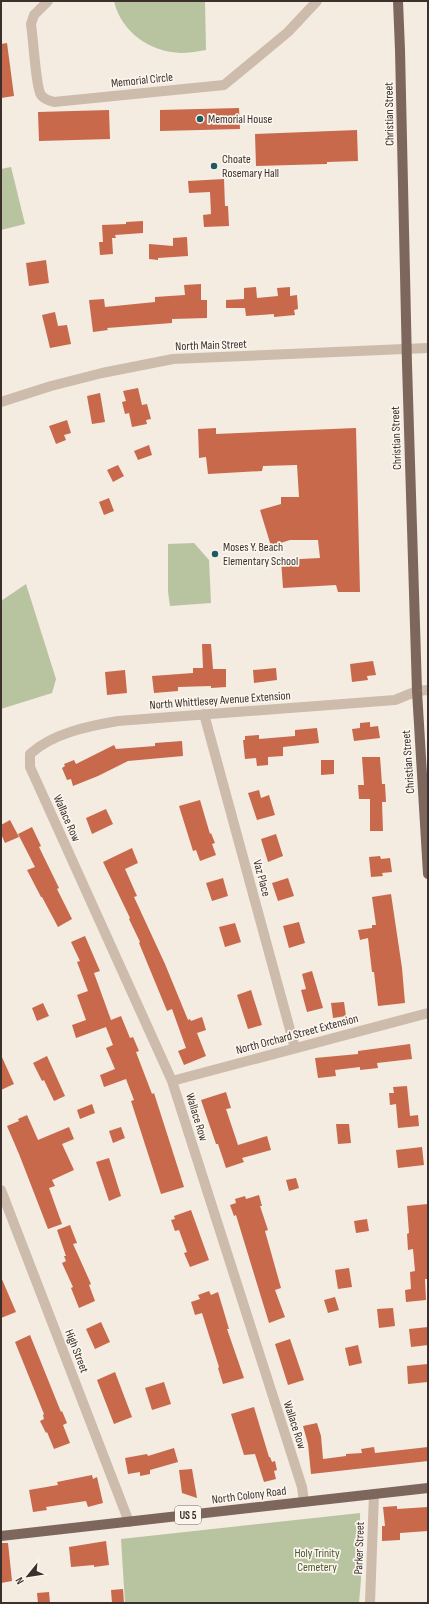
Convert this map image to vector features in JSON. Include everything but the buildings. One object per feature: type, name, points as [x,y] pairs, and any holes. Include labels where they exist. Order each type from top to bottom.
[{"type":"main road","name":"Christian Street","points":[[398,1],[416,691],[428,874]]},
{"type":"main road","name":"North Colony Road","points":[[1,1536],[428,1488]]},
{"type":"street","name":"Memorial Circle","points":[[48,1],[34,15],[31,24],[40,95],[54,102],[224,85],[288,32],[317,1]]},
{"type":"street","name":"North Main Street","points":[[1,402],[51,386],[102,373],[173,359],[428,348]]},
{"type":"street","name":"North Whittlesey Avenue Extension","points":[[30,754],[38,746],[82,728],[118,720],[394,700],[416,691],[428,690]]},
{"type":"street","name":"Vaz Place","points":[[204,714],[295,1048]]},
{"type":"street","name":"Wallace Row","points":[[30,754],[30,767],[172,1081],[302,1487],[304,1502]]},
{"type":"street","name":"North Orchard Street Extension","points":[[172,1081],[428,1013]]},
{"type":"street","name":"High Street","points":[[1,1190],[129,1522]]},
{"type":"street","name":"Parker Street","points":[[370,1603],[374,1494]]},
{"type":"green space","points":[[114,1],[205,1],[206,50],[181,53],[170,52],[158,49],[148,44],[130,31],[123,22]]},
{"type":"green space","points":[[11,167],[25,224],[1,230],[1,169]]},
{"type":"green space","points":[[194,543],[209,560],[211,603],[170,606],[168,592],[168,544]]},
{"type":"green space","points":[[26,584],[56,679],[52,693],[1,709],[1,601]]},
{"type":"green space","name":"Holy Trinity Cemetery","points":[[360,1513],[361,1579],[359,1603],[125,1603],[121,1539]]},
{"type":"place","name":"Memorial House","points":[[200,119]]},
{"type":"place","name":"Choate Rosemary Hall","points":[[214,166]]},
{"type":"place","name":"Moses Y. Beach Elementary School","points":[[215,554]]}]
